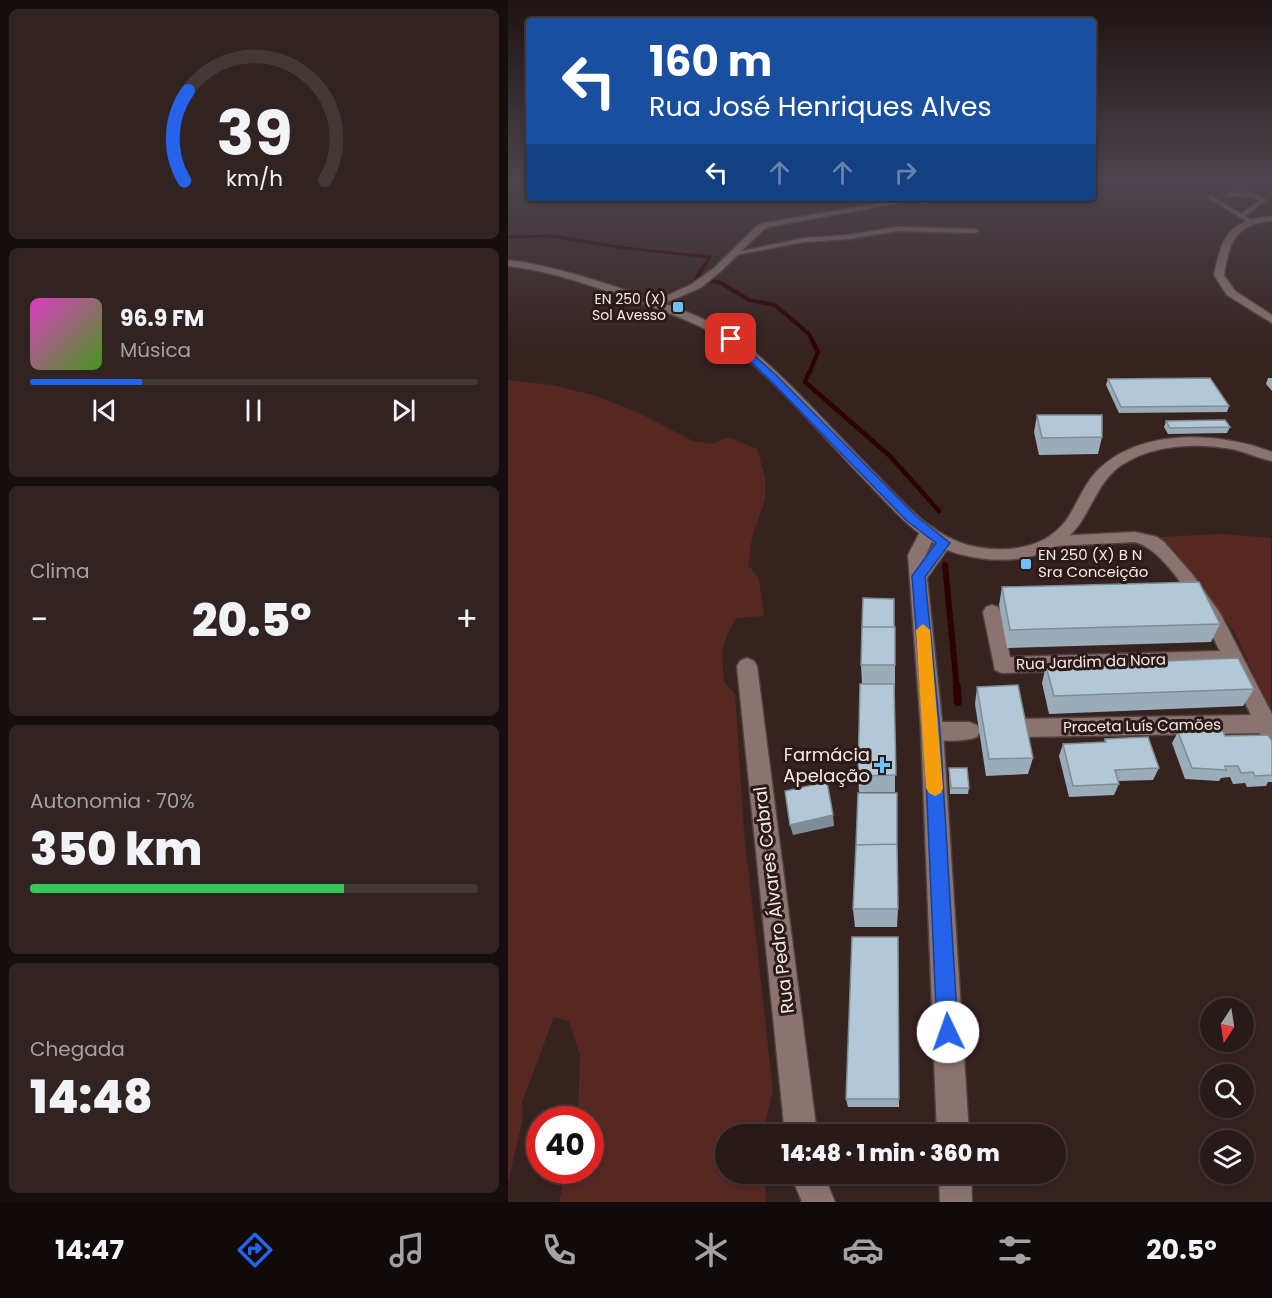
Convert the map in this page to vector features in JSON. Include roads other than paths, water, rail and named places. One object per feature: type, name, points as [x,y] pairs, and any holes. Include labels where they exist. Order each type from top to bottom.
[{"type":"street","points":[[654,304],[696,286],[736,253],[752,236]]},
{"type":"street","points":[[1231,236],[1225,248],[1219,275],[1231,293],[1272,320]]},
{"type":"street","points":[[508,263],[557,270],[702,322],[742,348],[928,532],[944,543],[976,553],[1003,555],[1033,550],[1056,541],[1125,537],[1151,542],[1187,579],[1213,618],[1268,730]]},
{"type":"street","points":[[1056,541],[1071,525],[1103,473],[1131,452],[1166,444],[1191,443],[1228,445],[1272,458]]},
{"type":"street","points":[[928,532],[916,555],[932,731],[952,1124]]},
{"type":"street","points":[[919,576],[944,543]]},
{"type":"street","name":"Rua Jardim da Nora","points":[[992,612],[1002,665],[1234,658]]},
{"type":"street","name":"Rua Pedro Álvares Cabral","points":[[746,666],[800,1124]]},
{"type":"street","name":"Praceta Luís Camões","points":[[1020,728],[1268,730]]},
{"type":"street","points":[[932,731],[969,730]]},
{"type":"street","points":[[955,1184],[956,1202]]},
{"type":"lane","points":[[736,253],[804,240],[854,236]]},
{"type":"waterway","points":[[508,237],[547,236]]},
{"type":"waterway","points":[[552,236],[624,248],[710,257],[705,266]]},
{"type":"waterway","points":[[696,279],[705,264]]},
{"type":"waterway","points":[[712,281],[721,283],[749,300],[775,305],[809,334],[818,352],[809,374]]},
{"type":"waterway","points":[[809,372],[805,382],[890,456],[939,511]]},
{"type":"waterway","points":[[945,565],[957,689]]},
{"type":"waterway","points":[[957,687],[958,702]]},
{"type":"place","name":"EN 250 (X) Sol Avesso","points":[[678,307]]},
{"type":"place","name":"EN 250 (X) B N Sra Conceição","points":[[1026,564]]},
{"type":"place","name":"Farmácia Apelação","points":[[882,765]]}]
